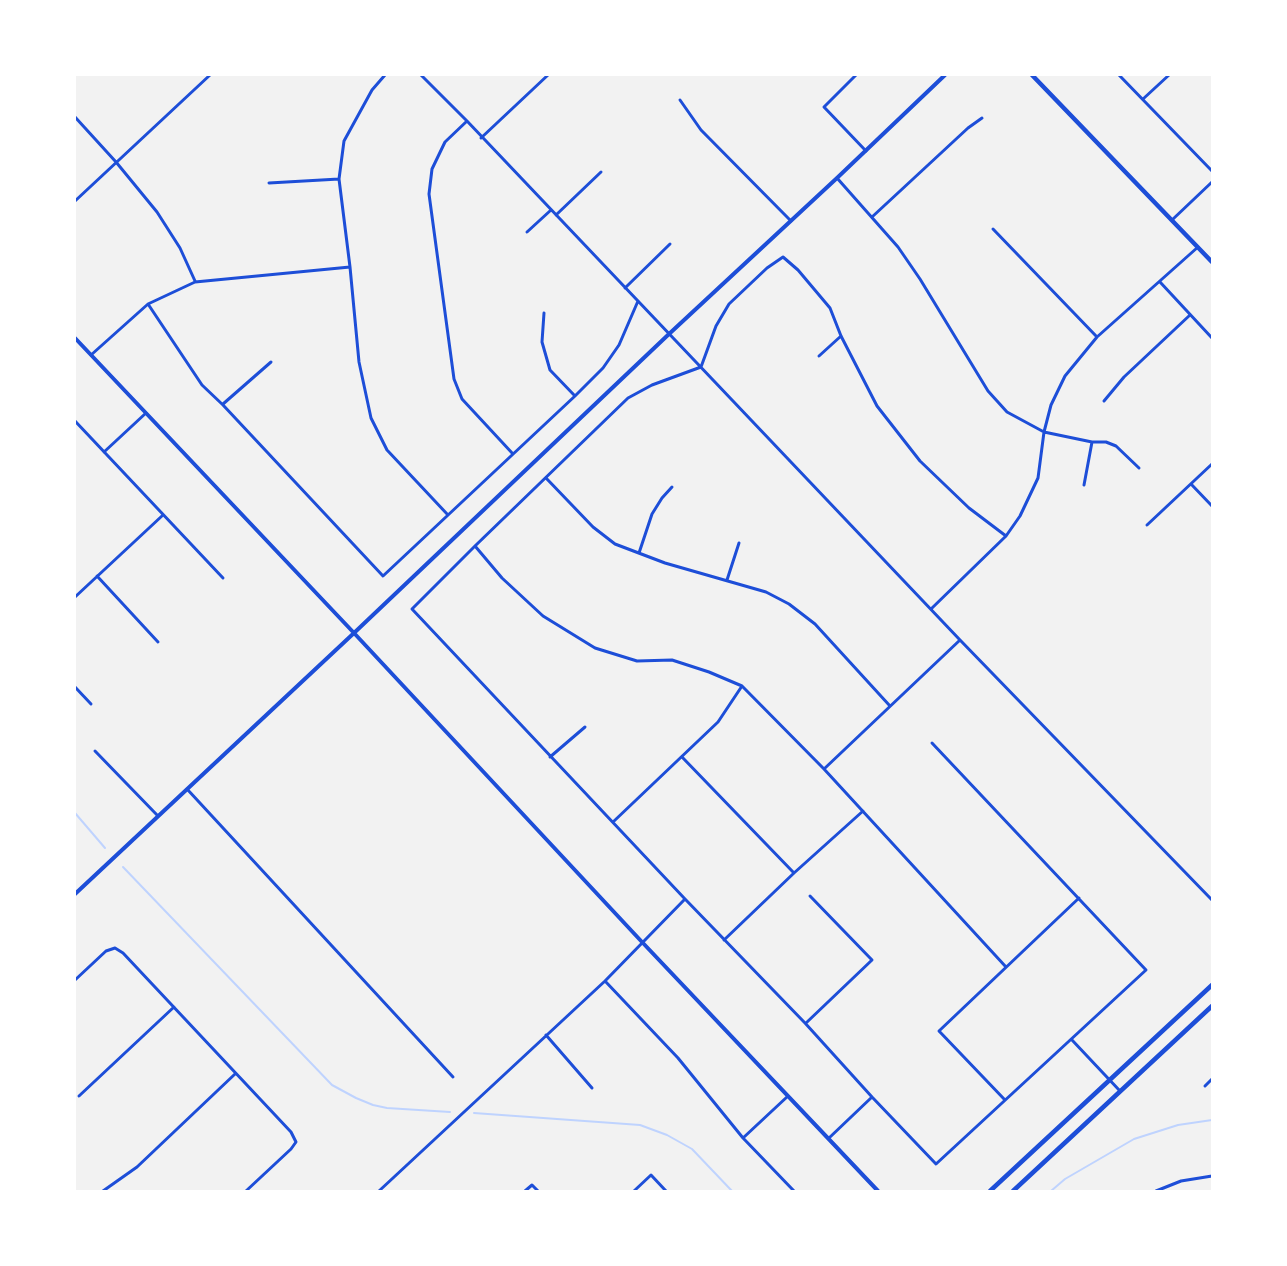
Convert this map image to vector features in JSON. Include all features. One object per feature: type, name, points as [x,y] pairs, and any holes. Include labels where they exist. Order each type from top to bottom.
[{"type":"main road","points":[[1032,75],[1212,262]]},
{"type":"main road","points":[[990,1191],[1212,985]]},
{"type":"main road","points":[[1013,1191],[1212,1006]]},
{"type":"street","points":[[75,201],[210,75]]},
{"type":"street","points":[[385,75],[372,90],[344,141],[339,179],[359,362],[370,418],[387,450],[448,515]]},
{"type":"street","points":[[421,75],[960,640],[1212,900]]},
{"type":"street","points":[[481,138],[548,75]]},
{"type":"street","points":[[856,75],[824,107],[866,151]]},
{"type":"street","points":[[75,894],[945,75]]},
{"type":"street","points":[[1119,75],[1212,171]]},
{"type":"street","points":[[1143,99],[1168,75]]},
{"type":"street","points":[[680,100],[701,130],[791,221]]},
{"type":"street","points":[[75,117],[157,212],[180,248],[195,282]]},
{"type":"street","points":[[872,217],[968,128],[982,118]]},
{"type":"street","points":[[467,122],[445,142],[432,169],[429,194],[452,368],[462,399],[513,454]]},
{"type":"street","points":[[556,215],[601,172]]},
{"type":"street","points":[[837,178],[898,247],[988,391],[1008,412],[1044,432],[1092,442],[1106,441],[1116,446],[1139,468]]},
{"type":"street","points":[[269,183],[339,179]]},
{"type":"street","points":[[1172,220],[1212,182]]},
{"type":"street","points":[[527,232],[551,210]]},
{"type":"street","points":[[993,229],[1097,338]]},
{"type":"street","points":[[625,288],[670,244]]},
{"type":"street","points":[[931,609],[1006,536],[1020,516],[1038,478],[1044,432],[1051,405],[1065,376],[1097,338],[1198,247]]},
{"type":"street","points":[[932,743],[1146,970],[936,1164],[412,609],[628,398],[652,385],[701,367],[716,326],[729,304],[767,267],[783,257],[798,270],[830,308],[841,336],[878,406],[920,461],[969,508],[1006,536]]},
{"type":"street","points":[[91,355],[148,304],[195,282],[350,267]]},
{"type":"street","points":[[1159,282],[1212,338]]},
{"type":"street","points":[[148,304],[202,385],[383,576],[603,368],[619,345],[638,302]]},
{"type":"street","points":[[544,313],[542,342],[550,370],[576,396]]},
{"type":"street","points":[[1104,401],[1124,377],[1190,315]]},
{"type":"street","points":[[819,356],[841,336]]},
{"type":"street","points":[[75,338],[878,1191]]},
{"type":"street","points":[[223,405],[272,362]]},
{"type":"street","points":[[104,452],[146,413]]},
{"type":"street","points":[[75,421],[223,578]]},
{"type":"street","points":[[1084,485],[1092,442]]},
{"type":"street","points":[[1147,525],[1212,464]]},
{"type":"street","points":[[546,478],[593,527],[615,544],[665,563],[766,592],[789,604],[814,624],[890,706]]},
{"type":"street","points":[[1191,484],[1212,506]]},
{"type":"street","points":[[639,553],[652,514],[672,487]]},
{"type":"street","points":[[75,597],[163,515]]},
{"type":"street","points":[[727,580],[739,543]]},
{"type":"street","points":[[475,546],[502,578],[543,616],[595,648],[637,662],[672,660],[710,672],[742,686],[824,769],[1006,967]]},
{"type":"street","points":[[97,576],[158,642]]},
{"type":"street","points":[[824,769],[960,640]]},
{"type":"street","points":[[613,822],[718,722],[742,686]]},
{"type":"street","points":[[75,687],[91,704]]},
{"type":"street","points":[[550,757],[585,728]]},
{"type":"street","points":[[95,751],[158,816]]},
{"type":"street","points":[[682,757],[795,873]]},
{"type":"street","points":[[187,789],[453,1077]]},
{"type":"street","points":[[724,940],[863,811]]},
{"type":"street","points":[[805,1023],[872,960],[810,896]]},
{"type":"street","points":[[1005,1100],[939,1031],[1079,898]]},
{"type":"street","points":[[379,1191],[605,981],[685,899]]},
{"type":"street","points":[[76,978],[106,951],[115,948],[123,953],[291,1132],[296,1142],[291,1149],[246,1191]]},
{"type":"street","points":[[605,981],[678,1058],[743,1138],[794,1191]]},
{"type":"street","points":[[79,1096],[174,1007]]},
{"type":"street","points":[[546,1035],[592,1088]]},
{"type":"street","points":[[1072,1040],[1120,1091]]},
{"type":"street","points":[[103,1191],[137,1167],[236,1074]]},
{"type":"street","points":[[1205,1086],[1212,1079]]},
{"type":"street","points":[[743,1138],[789,1096]]},
{"type":"street","points":[[829,1138],[872,1097]]},
{"type":"street","points":[[634,1191],[651,1175],[666,1191]]},
{"type":"street","points":[[1156,1191],[1181,1181],[1212,1176]]},
{"type":"street","points":[[525,1191],[532,1185],[538,1191]]},
{"type":"waterway","points":[[75,813],[105,848]]},
{"type":"waterway","points":[[123,867],[332,1085],[373,1105],[450,1112]]},
{"type":"waterway","points":[[474,1113],[640,1125],[667,1135],[692,1149],[732,1191]]},
{"type":"waterway","points":[[1051,1191],[1065,1179],[1134,1139],[1178,1125],[1212,1120]]}]
